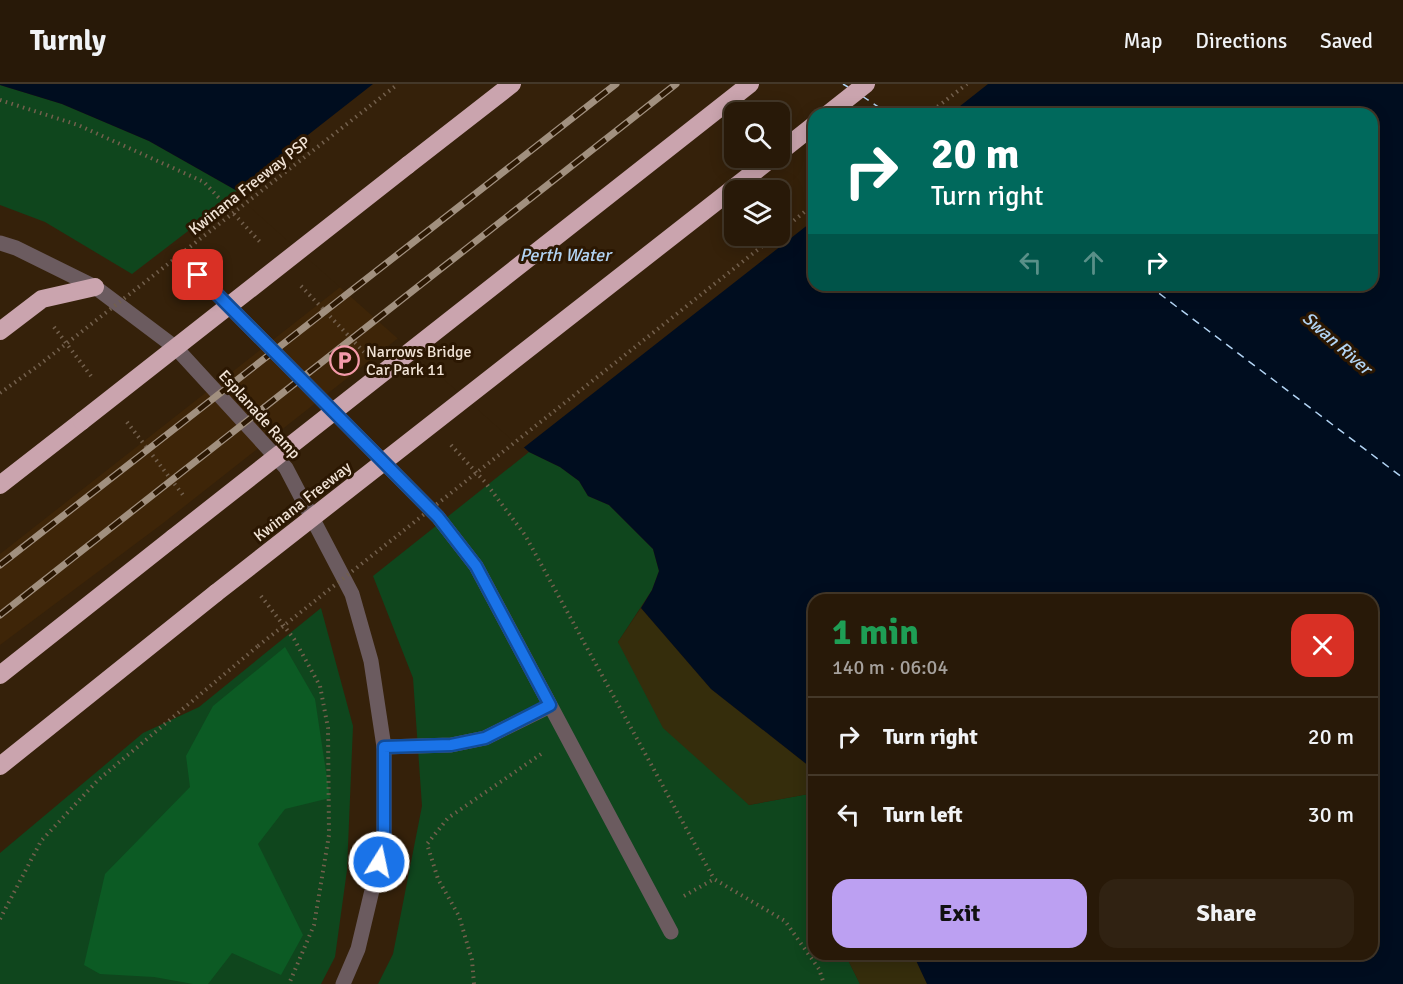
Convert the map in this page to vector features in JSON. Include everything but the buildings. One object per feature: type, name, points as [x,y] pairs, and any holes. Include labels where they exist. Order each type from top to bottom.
[{"type":"highway","points":[[0,485],[512,84]]},
{"type":"highway","points":[[0,675],[750,84]]},
{"type":"highway","points":[[836,108],[866,84]]},
{"type":"highway","points":[[790,144],[808,130]]},
{"type":"highway","name":"Kwinana Freeway","points":[[0,766],[216,593],[759,168]]},
{"type":"highway","points":[[0,331],[42,299],[95,287]]},
{"type":"street","name":"Esplanade Ramp","points":[[0,243],[16,248],[95,287],[176,348],[286,468],[352,594],[370,661],[384,747],[384,840],[358,949],[343,984]]},
{"type":"street","points":[[198,275],[438,517],[476,566],[671,932]]},
{"type":"street","points":[[384,747],[451,745],[485,738],[550,705]]},
{"type":"path","name":"Kwinana Freeway PSP","points":[[0,393],[398,84]]},
{"type":"path","points":[[936,108],[967,84]]},
{"type":"path","points":[[790,223],[808,209]]},
{"type":"path","points":[[0,919],[41,841],[98,780],[258,646],[762,246]]},
{"type":"path","points":[[474,984],[472,960],[459,916],[438,879],[427,844],[448,818],[568,738]]},
{"type":"path","points":[[660,910],[714,879],[785,921],[808,953]]},
{"type":"path","points":[[813,960],[819,969],[824,984]]},
{"type":"shaded area","points":[[599,84],[721,84],[162,524],[0,645],[0,554]]},
{"type":"green space","points":[[0,85],[62,104],[149,141],[239,192],[132,274],[45,222],[0,205]]},
{"type":"green space","points":[[529,452],[560,467],[579,481],[588,496],[609,505],[653,549],[659,571],[652,590],[618,642],[749,805],[808,794],[808,960],[848,960],[860,984],[378,984],[393,954],[422,806],[413,678],[373,576]]},
{"type":"green space","points":[[321,608],[353,726],[347,870],[335,957],[321,984],[0,984],[0,853],[143,733],[199,707]]},
{"type":"green space","points":[[285,647],[315,699],[330,798],[285,809],[258,844],[303,935],[281,975],[232,953],[208,984],[193,984],[154,977],[100,974],[84,965],[105,874],[190,787],[186,756],[213,706]]},
{"type":"sand","points":[[641,608],[711,689],[808,765],[808,794],[749,805],[663,728],[618,642]]},
{"type":"sand","points":[[848,960],[916,960],[927,984],[860,984]]},
{"type":"water","name":"Perth Water","points":[[0,84],[1403,84],[1403,984],[927,984],[916,960],[1378,960],[1378,594],[808,594],[808,765],[711,689],[641,608],[652,590],[659,571],[653,549],[609,505],[588,496],[579,481],[560,467],[529,452],[239,192],[149,141],[62,104]]},
{"type":"pier","points":[[373,84],[988,84],[958,108],[808,108],[808,225],[790,239],[790,180],[724,180],[724,246],[781,246],[522,449],[234,193]]},
{"type":"ferry route","points":[[843,84],[848,87]]},
{"type":"ferry route","points":[[862,96],[880,108]]},
{"type":"ferry route","points":[[1156,291],[1403,478]]},
{"type":"railway","points":[[0,565],[616,84]]},
{"type":"railway","points":[[0,615],[676,84]]},
{"type":"place","name":"Narrows Bridge Car Park 11","points":[[345,360]]},
{"type":"route","points":[[198,275],[438,517],[476,566],[550,705],[485,738],[451,745],[384,747],[384,840],[379,862]]},
{"type":"water label","name":"Swan River","points":[[1337,343]]}]
